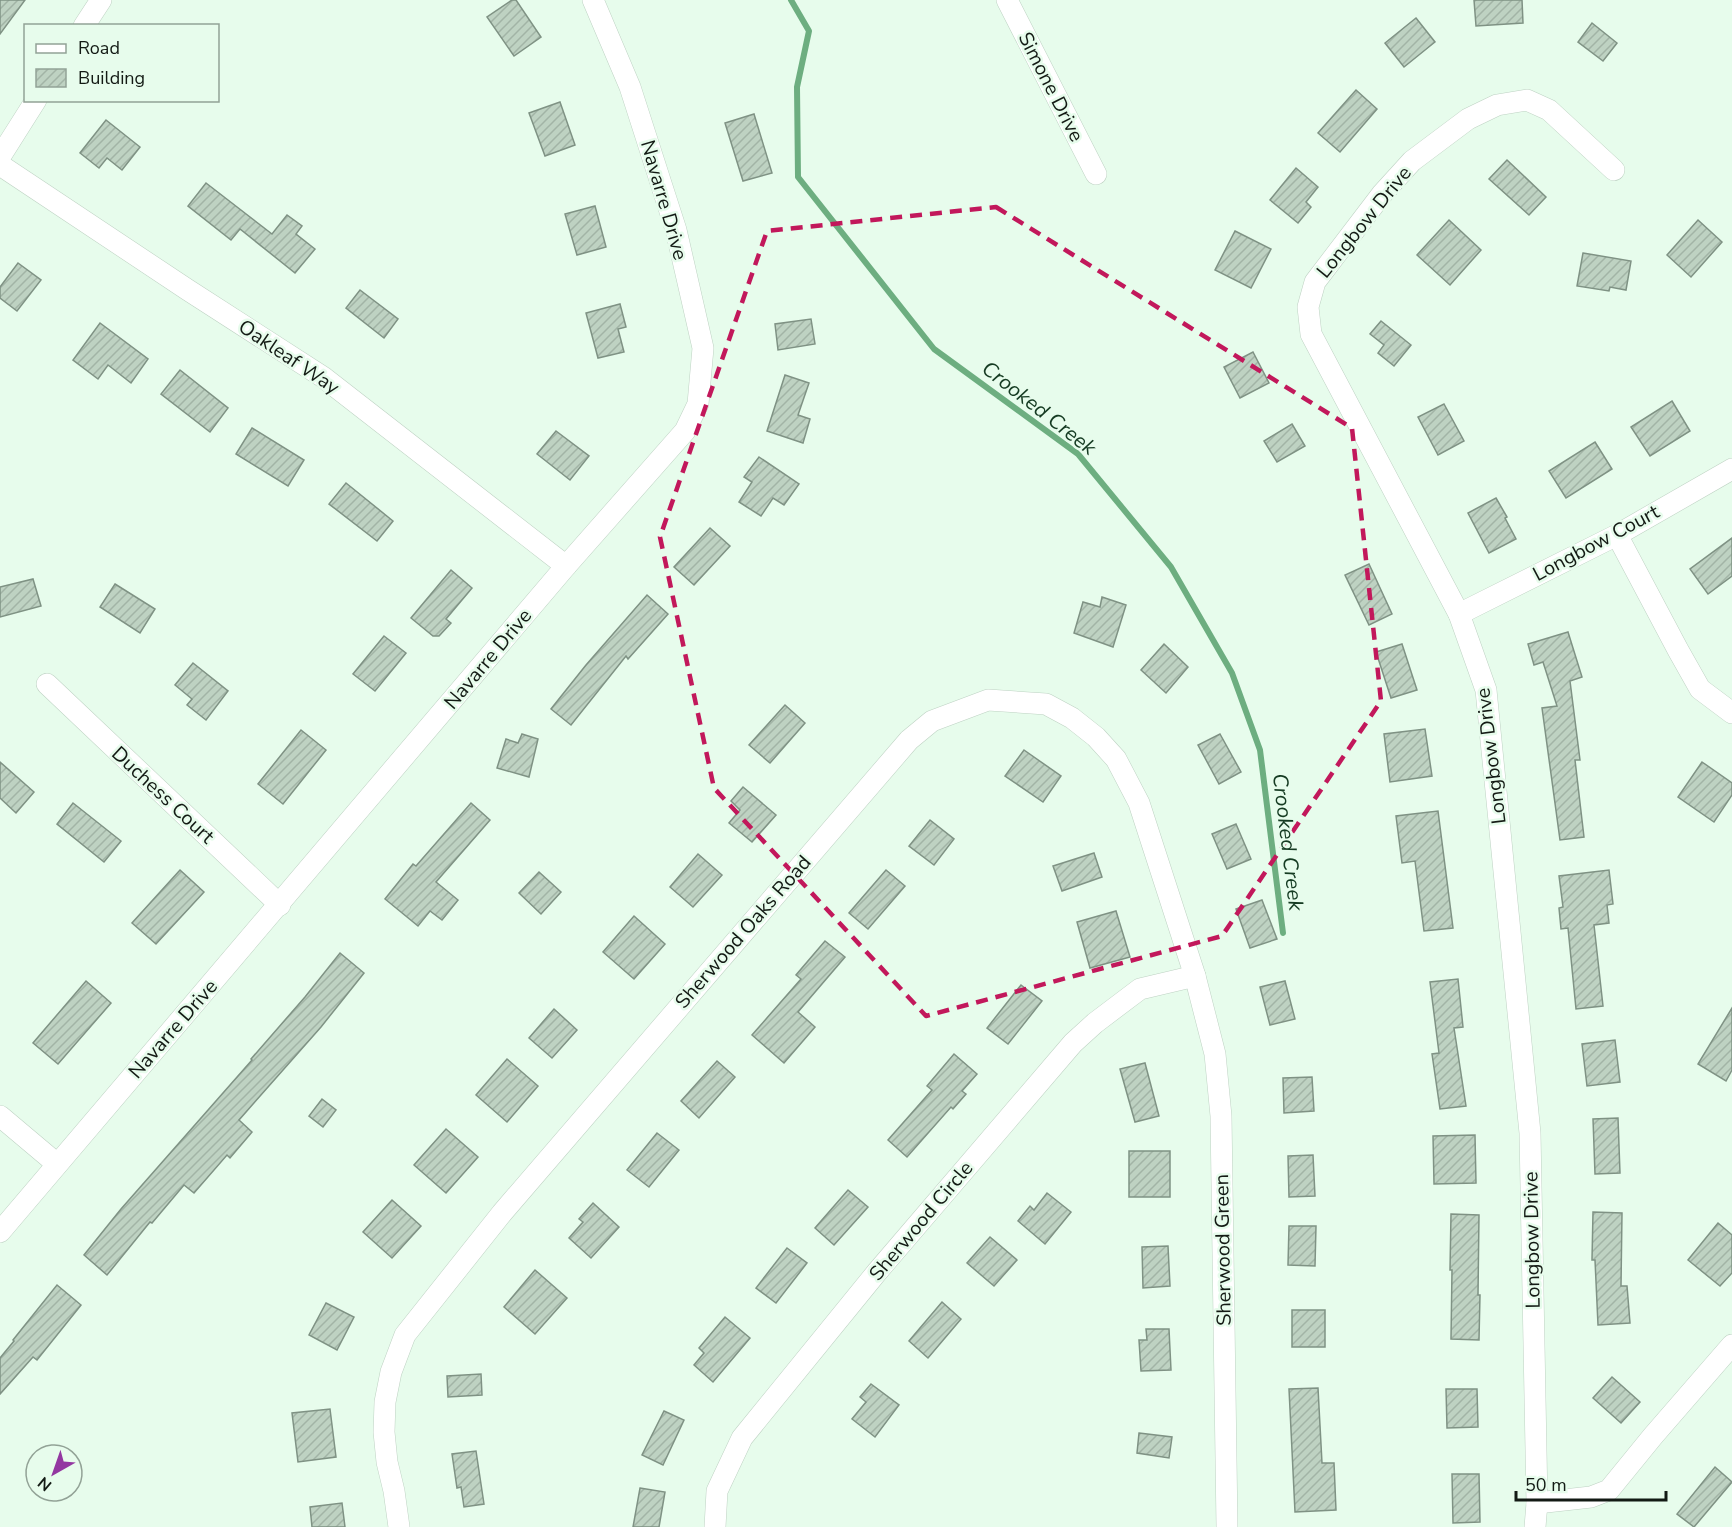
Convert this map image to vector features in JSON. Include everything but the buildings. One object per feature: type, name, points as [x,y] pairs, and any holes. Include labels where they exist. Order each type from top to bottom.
[{"type":"street","points":[[85,24],[100,0]]},
{"type":"street","name":"Navarre Drive","points":[[0,1232],[566,566],[685,431],[698,404],[703,348],[676,230],[630,87],[592,0]]},
{"type":"street","name":"Simone Drive","points":[[1007,0],[1096,174]]},
{"type":"street","name":"Longbow Drive","points":[[1535,1527],[1530,1133],[1486,690],[1459,614],[1311,334],[1308,307],[1315,282],[1382,194],[1412,161],[1468,120],[1497,105],[1527,100],[1549,110],[1614,170]]},
{"type":"street","points":[[0,157],[35,102]]},
{"type":"street","name":"Oakleaf Way","points":[[0,165],[323,377],[566,566]]},
{"type":"street","name":"Longbow Court","points":[[1459,614],[1617,535],[1732,469]]},
{"type":"street","points":[[1617,535],[1700,689],[1732,713]]},
{"type":"street","name":"Duchess Court","points":[[47,684],[280,905]]},
{"type":"street","name":"Sherwood Oaks Road","points":[[399,1527],[384,1432],[385,1402],[391,1372],[405,1335],[517,1195],[901,749],[932,721],[988,700],[1046,704],[1072,718],[1096,737],[1116,759],[1139,803],[1195,976]]},
{"type":"street","name":"Sherwood Circle","points":[[715,1527],[717,1491],[742,1438],[877,1272],[1073,1043],[1140,989],[1195,976]]},
{"type":"street","name":"Sherwood Green","points":[[1195,976],[1215,1054],[1221,1116],[1227,1527]]},
{"type":"street","points":[[0,1116],[57,1164]]},
{"type":"street","points":[[1536,1503],[1591,1497],[1609,1490],[1732,1346]]},
{"type":"highlighted area","points":[[996,207],[1352,428],[1381,701],[1222,936],[926,1016],[714,788],[660,537],[767,231]]},
{"type":"waterway","name":"Crooked Creek","points":[[791,0],[809,31],[797,87],[798,177],[934,349],[1078,454],[1171,567],[1232,673],[1260,750],[1283,933]]}]
